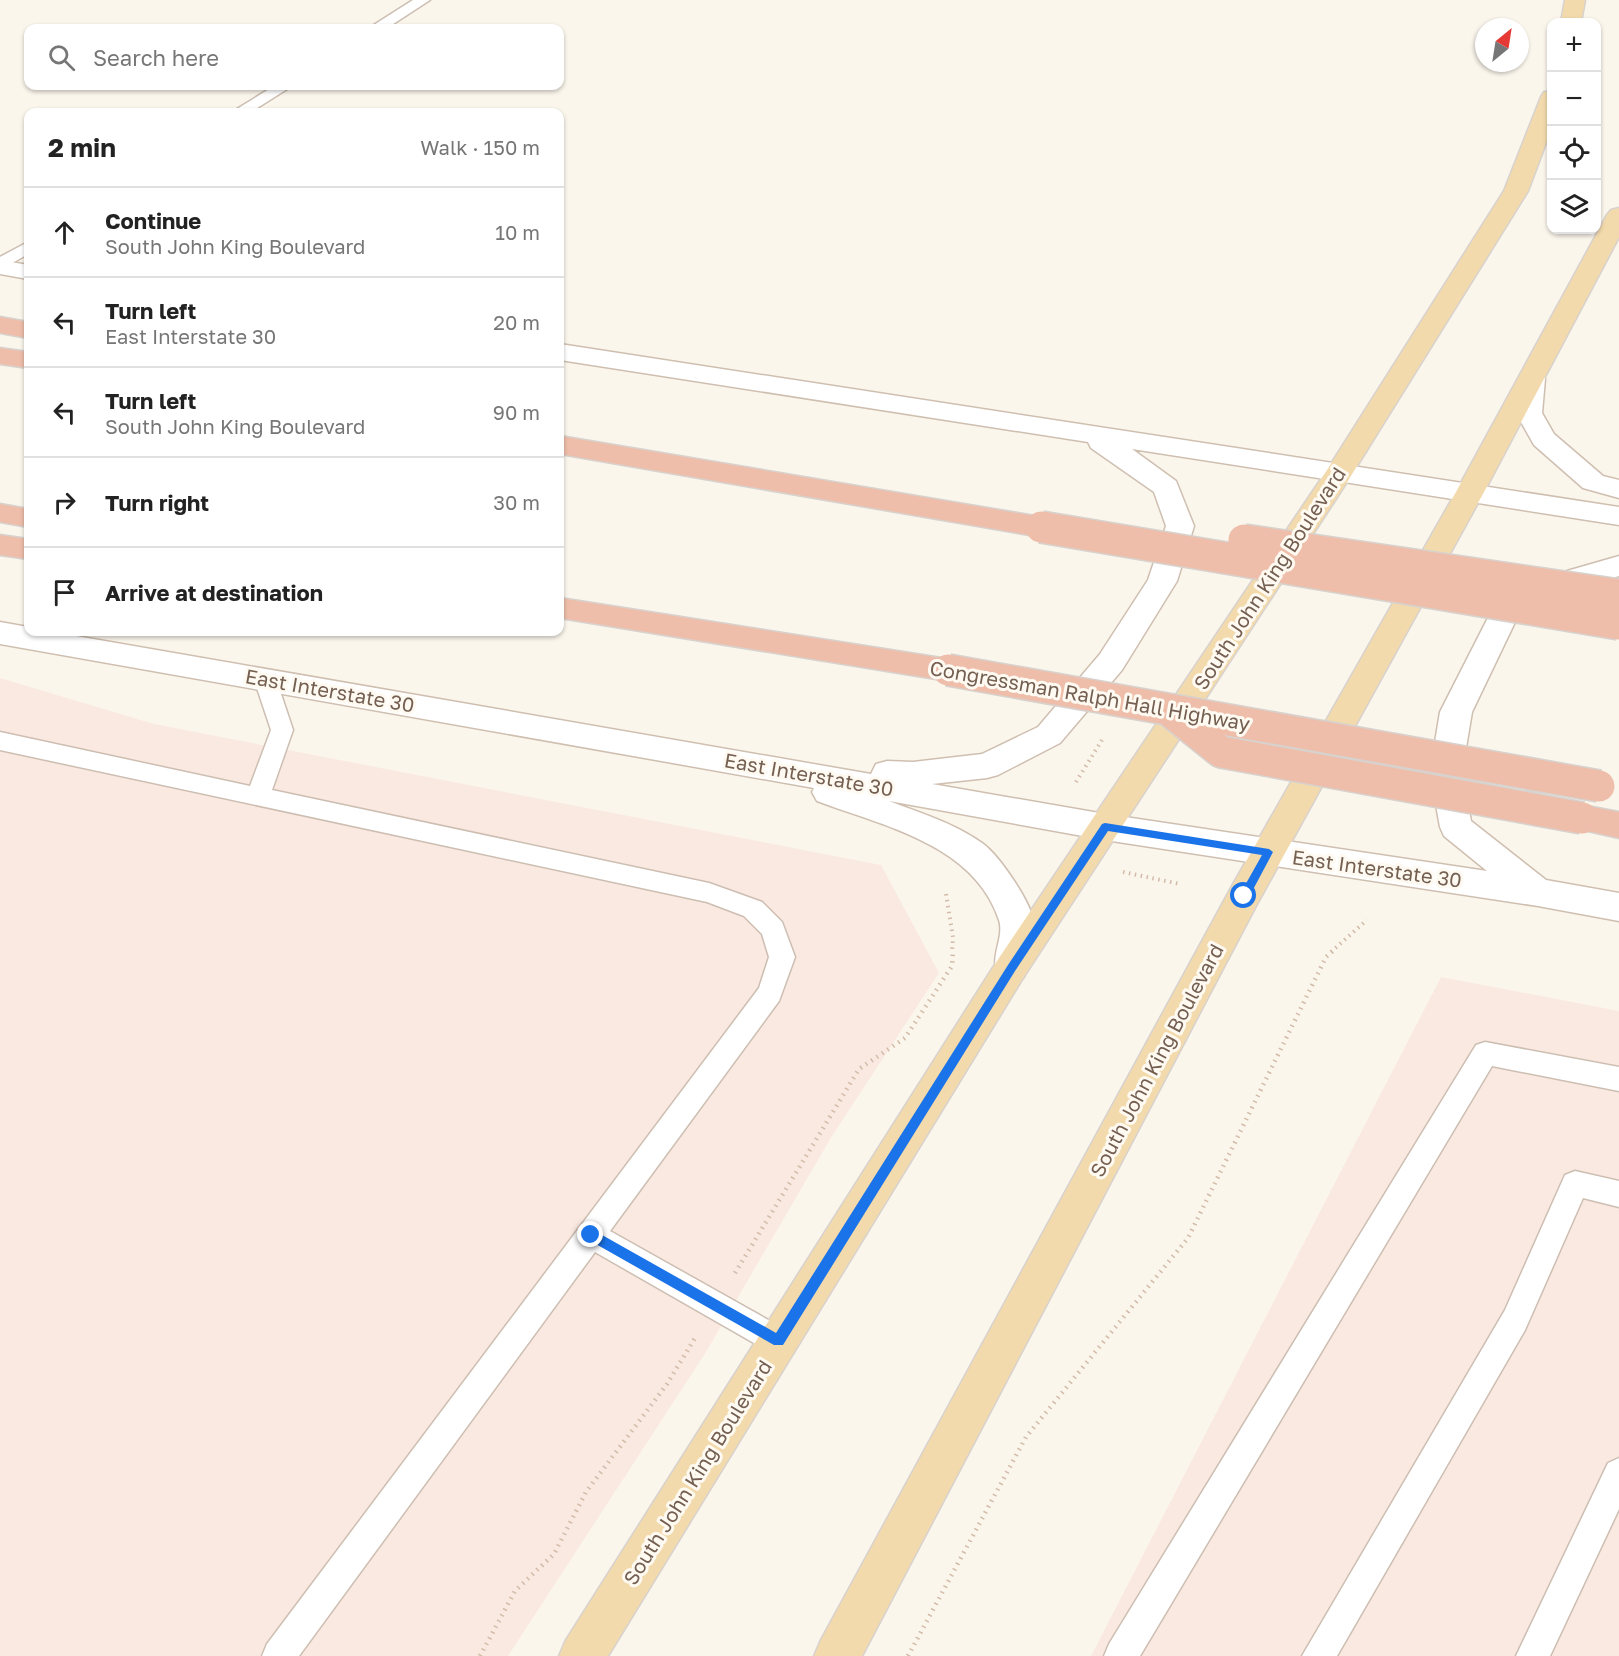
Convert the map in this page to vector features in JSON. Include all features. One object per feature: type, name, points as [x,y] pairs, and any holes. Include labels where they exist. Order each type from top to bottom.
[{"type":"highway","points":[[0,325],[24,329]]},
{"type":"highway","points":[[0,356],[24,359]]},
{"type":"highway","points":[[564,447],[1619,624]]},
{"type":"highway","points":[[0,513],[24,517]]},
{"type":"highway","points":[[1200,553],[1249,538],[1619,595]]},
{"type":"highway","points":[[0,545],[24,548]]},
{"type":"highway","name":"Congressman Ralph Hall Highway","points":[[564,609],[948,670],[1609,788]]},
{"type":"highway","points":[[1168,709],[1221,752],[1619,825]]},
{"type":"main road","points":[[1572,18],[1575,0]]},
{"type":"main road","name":"South John King Boulevard","points":[[582,1656],[1011,968],[1339,473],[1516,190],[1547,108]]},
{"type":"main road","name":"South John King Boulevard","points":[[837,1656],[1269,852],[1470,492],[1619,215]]},
{"type":"main road","points":[[0,266],[24,271]]},
{"type":"main road","points":[[564,353],[1619,516]]},
{"type":"main road","points":[[1532,379],[1529,413],[1544,439],[1593,482],[1619,489]]},
{"type":"main road","points":[[756,765],[914,774],[987,765],[1049,735],[1111,662],[1162,581],[1180,526],[1166,487],[1093,436]]},
{"type":"main road","points":[[1538,892],[1456,827],[1446,772],[1456,712],[1506,611],[1577,578],[1619,566]]},
{"type":"main road","name":"East Interstate 30","points":[[0,633],[1105,827],[1538,892],[1619,907]]},
{"type":"main road","points":[[756,765],[935,832],[971,853],[988,870],[1005,895],[1017,922],[1011,968]]},
{"type":"lane","points":[[384,24],[423,0]]},
{"type":"lane","points":[[247,108],[277,90]]},
{"type":"lane","points":[[0,266],[24,250]]},
{"type":"lane","points":[[258,796],[282,730],[265,679]]},
{"type":"lane","points":[[0,741],[709,893],[753,909],[773,929],[782,957],[770,993],[279,1656]]},
{"type":"lane","points":[[1121,1656],[1485,1053],[1619,1079]]},
{"type":"lane","points":[[1319,1656],[1515,1320],[1575,1184],[1619,1194]]},
{"type":"lane","points":[[591,1235],[778,1341]]},
{"type":"lane","points":[[1533,1656],[1619,1474]]},
{"type":"path","points":[[1123,873],[1180,884]]},
{"type":"path","points":[[908,1656],[1026,1437],[1188,1238],[1326,957],[1367,920]]},
{"type":"shaded area","points":[[0,678],[154,724],[881,865],[939,973],[832,1136],[706,1352],[508,1656],[0,1656]]},
{"type":"shaded area","points":[[1441,977],[1619,1011],[1619,1656],[1091,1656]]},
{"type":"route","points":[[591,1235],[778,1341],[1011,968],[1105,827],[1269,852],[1244,896]]}]
